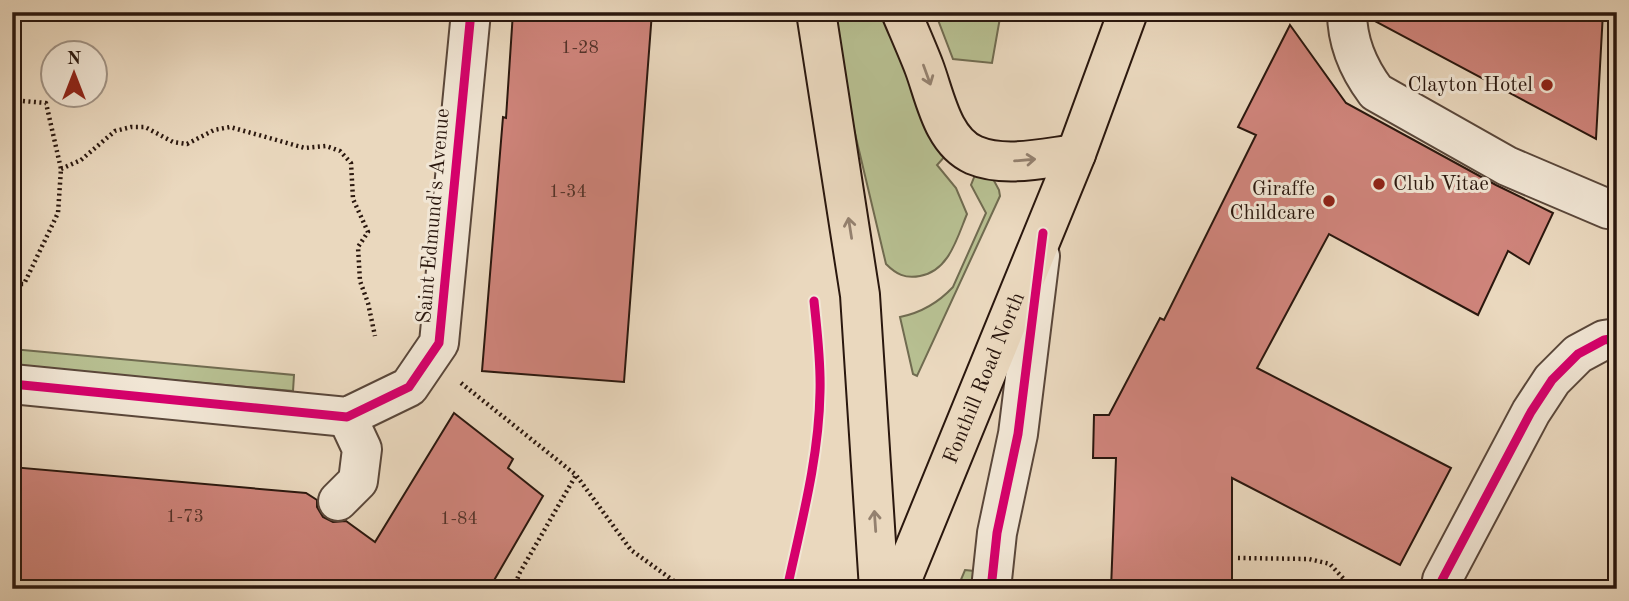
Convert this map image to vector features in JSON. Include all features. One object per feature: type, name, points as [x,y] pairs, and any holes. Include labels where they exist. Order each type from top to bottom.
[{"type":"main road","points":[[816,12],[860,295],[879,589]]},
{"type":"main road","points":[[901,12],[942,118],[962,147],[974,155],[997,160],[1018,161],[1076,153]]},
{"type":"main road","name":"Fonthill Road North","points":[[898,589],[1076,153],[1128,12]]},
{"type":"street","name":"Saint Edmund's Avenue","points":[[347,417],[409,387],[439,344],[471,12]]},
{"type":"street","points":[[1347,12],[1349,40],[1353,52],[1363,75],[1376,92],[1507,166],[1608,209],[1617,210]]},
{"type":"street","points":[[991,589],[998,533],[1018,434],[1042,233]]},
{"type":"street","points":[[1442,580],[1531,412],[1552,380],[1578,354],[1604,340],[1617,338]]},
{"type":"street","points":[[12,384],[347,417],[362,449],[358,481],[338,501]]},
{"type":"path","points":[[12,100],[47,103],[61,169],[58,213],[24,284],[14,284]]},
{"type":"path","points":[[61,169],[80,160],[116,131],[131,127],[145,127],[173,142],[187,144],[215,130],[230,127],[305,148],[326,146],[341,150],[351,163],[353,199],[368,232],[358,247],[360,281],[368,303],[374,336]]},
{"type":"path","points":[[12,308],[18,238]]},
{"type":"path","points":[[458,381],[576,475],[631,550],[685,589]]},
{"type":"path","points":[[514,589],[519,574],[576,475]]},
{"type":"path","points":[[1238,558],[1309,559],[1330,564],[1353,589]]},
{"type":"green space","points":[[833,12],[883,12],[946,155],[937,165],[956,188],[967,214],[951,252],[938,268],[930,273],[915,277],[905,276],[886,264],[839,66]]},
{"type":"green space","points":[[935,12],[1001,12],[992,63],[953,59]]},
{"type":"green space","points":[[975,175],[992,177],[1000,196],[917,376],[913,374],[900,317],[929,306],[953,287],[986,213],[971,185]]},
{"type":"green space","points":[[12,349],[294,375],[293,391],[12,366]]},
{"type":"green space","points":[[965,570],[974,571],[971,589],[957,589]]},
{"type":"building","points":[[513,12],[652,12],[624,382],[482,371],[503,117],[506,118]]},
{"type":"building","name":"Clayton Hotel","points":[[1369,12],[1603,12],[1596,139],[1369,18]]},
{"type":"building","points":[[1290,25],[1346,103],[1553,213],[1529,264],[1508,251],[1478,315],[1329,234],[1257,368],[1451,468],[1400,565],[1232,478],[1232,589],[1111,589],[1116,458],[1093,458],[1094,415],[1109,415],[1160,318],[1164,320],[1256,135],[1238,127]]},
{"type":"building","points":[[454,413],[513,459],[508,468],[543,496],[489,589],[12,589],[12,467],[306,493],[317,500],[317,507],[323,517],[333,522],[346,521],[375,542]]},
{"type":"cycle path","points":[[12,384],[347,417],[409,387],[439,343],[471,12]]},
{"type":"cycle path","points":[[991,589],[997,533],[1018,434],[1043,233]]},
{"type":"cycle path","points":[[787,589],[808,491],[819,417],[820,369],[814,301]]},
{"type":"cycle path","points":[[1442,580],[1531,412],[1552,380],[1578,354],[1604,340],[1617,338]]},
{"type":"place","name":"Clayton Hotel","points":[[1547,85]]},
{"type":"place","name":"Club Vitae","points":[[1379,184]]},
{"type":"place","name":"Giraffe Childcare","points":[[1329,201]]}]
